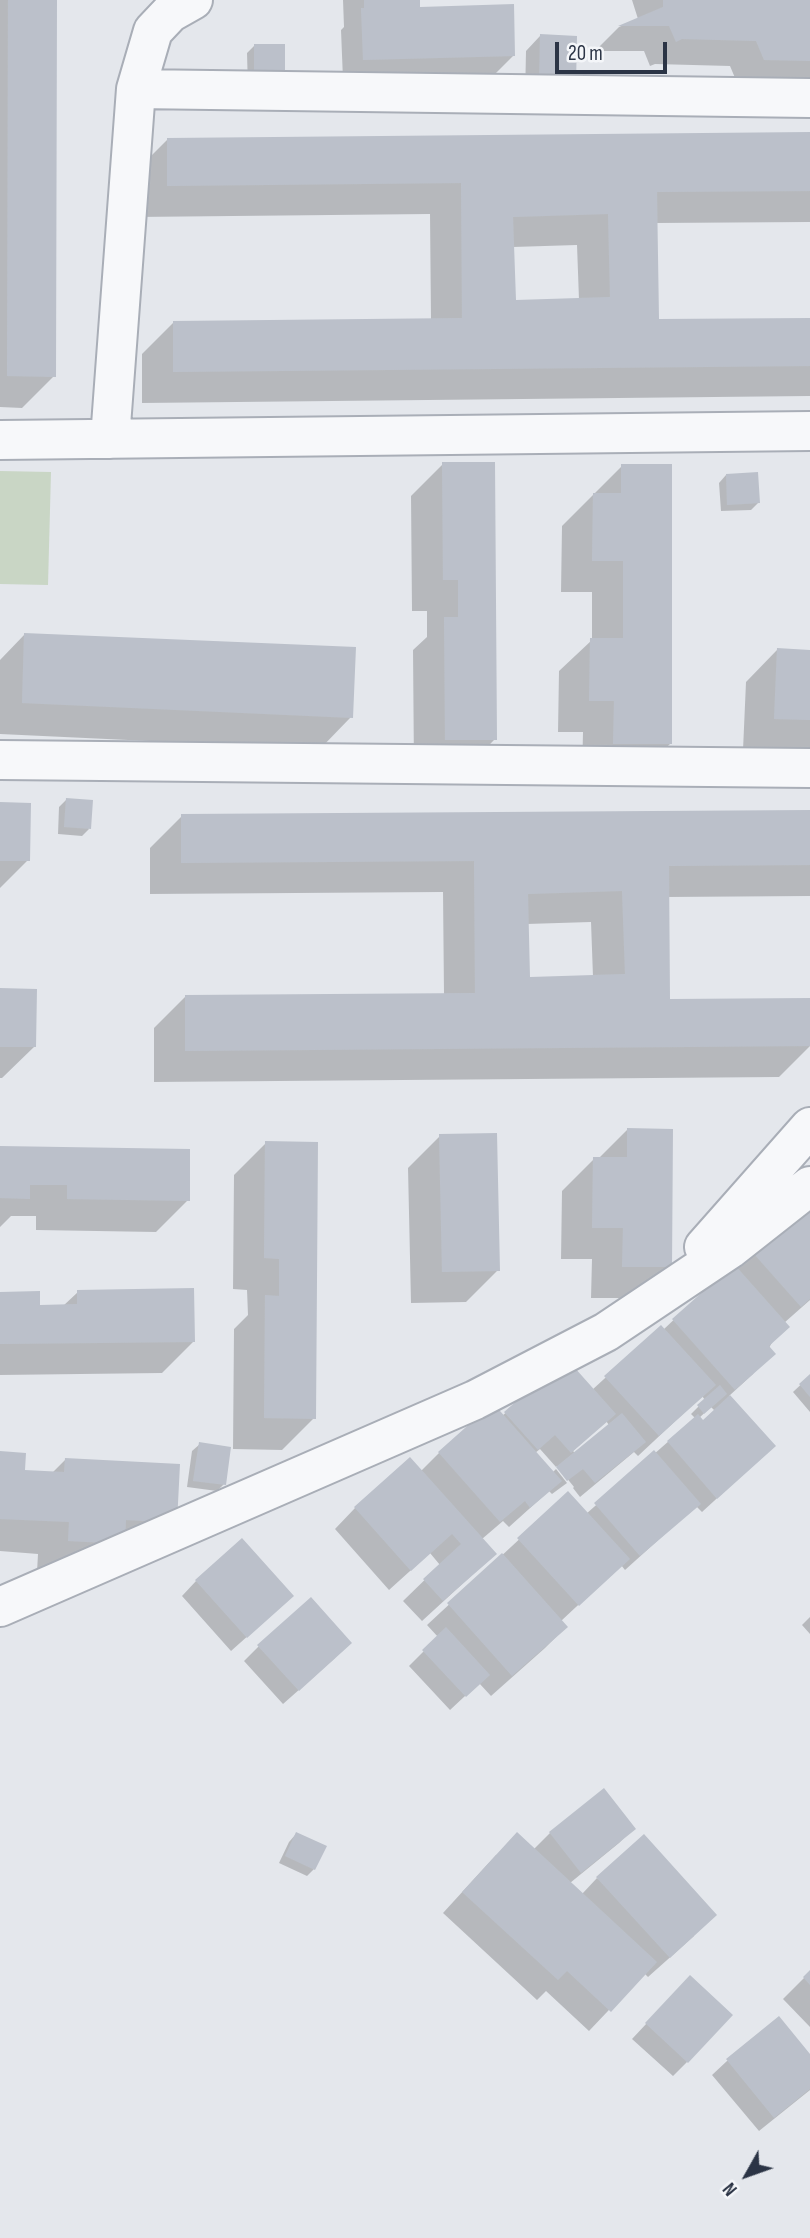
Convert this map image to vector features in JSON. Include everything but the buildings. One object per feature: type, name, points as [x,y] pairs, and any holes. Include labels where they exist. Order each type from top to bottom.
[{"type":"street","points":[[110,439],[136,89],[153,31],[170,13],[193,0]]},
{"type":"street","points":[[136,89],[810,98]]},
{"type":"street","points":[[0,440],[810,431]]},
{"type":"street","points":[[0,760],[810,768]]},
{"type":"street","points":[[661,1295],[810,1127]]},
{"type":"street","points":[[0,1607],[475,1400],[606,1332],[730,1249],[810,1186]]},
{"type":"green space","points":[[0,471],[51,472],[48,585],[0,584]]}]
